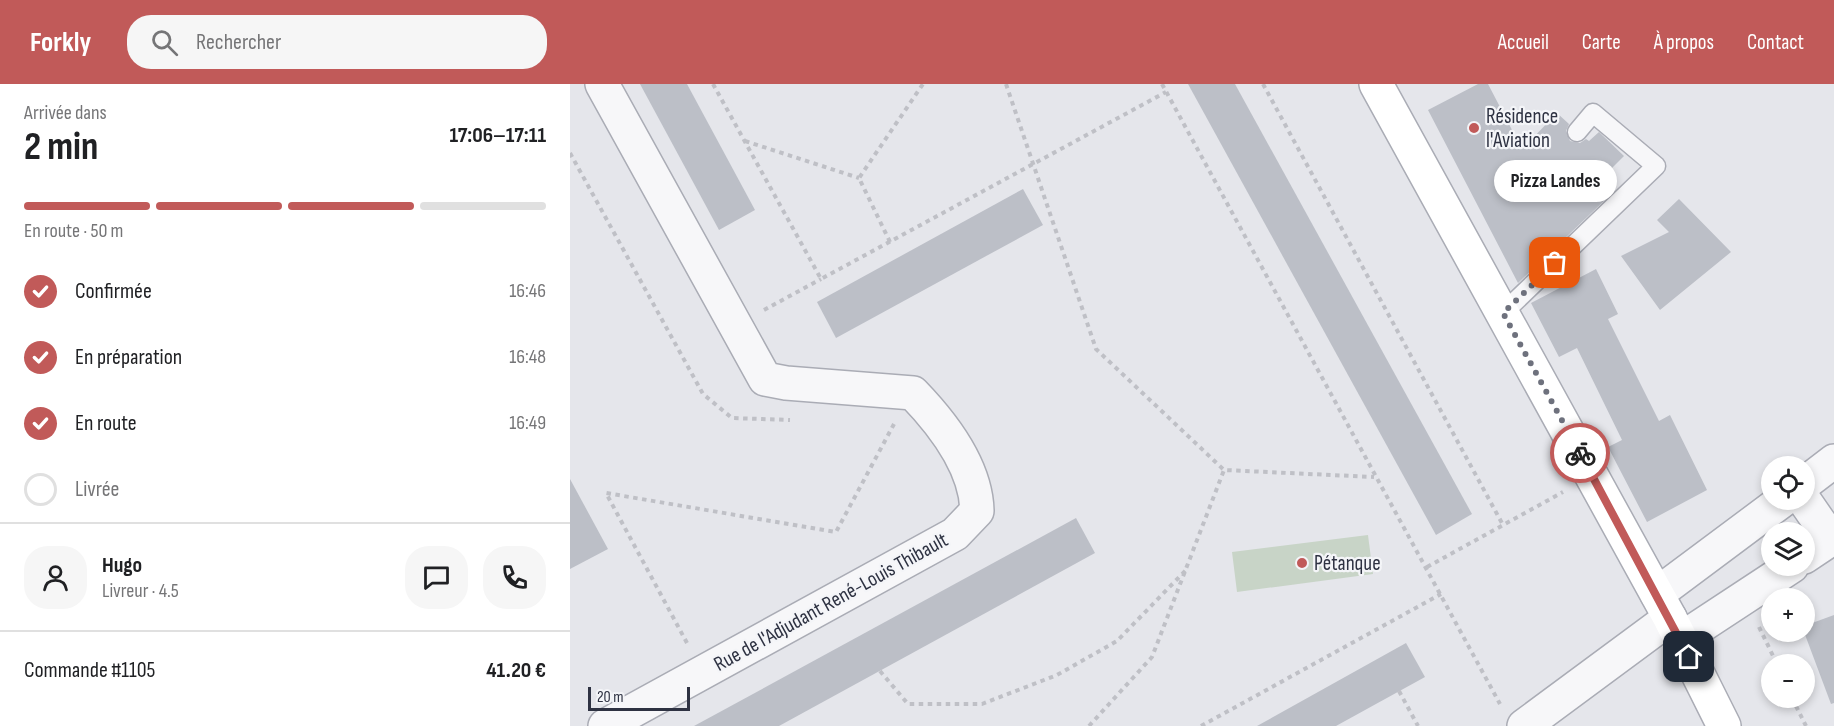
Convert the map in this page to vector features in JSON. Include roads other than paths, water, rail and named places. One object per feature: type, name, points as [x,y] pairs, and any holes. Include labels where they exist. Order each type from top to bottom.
[{"type":"street","name":"Rue de l'Adjudant René-Louis Thibault","points":[[602,84],[765,379],[786,383],[913,393],[943,425],[977,489],[977,511],[955,534],[605,726]]},
{"type":"street","points":[[1377,84],[1593,476],[1669,617],[1724,726]]},
{"type":"street","points":[[1815,476],[1834,461]]},
{"type":"street","points":[[1669,617],[1773,510]]},
{"type":"street","points":[[1811,510],[1831,540],[1815,550]]},
{"type":"street","points":[[1512,716],[1669,617],[1768,576]]},
{"type":"lane","points":[[1503,313],[1656,166],[1593,113],[1576,132]]},
{"type":"place","name":"Résidence l'Aviation","points":[[1474,128]]},
{"type":"place","name":"Pizza Landes","points":[[1555,263]]},
{"type":"place","name":"Pétanque","points":[[1302,563]]}]
